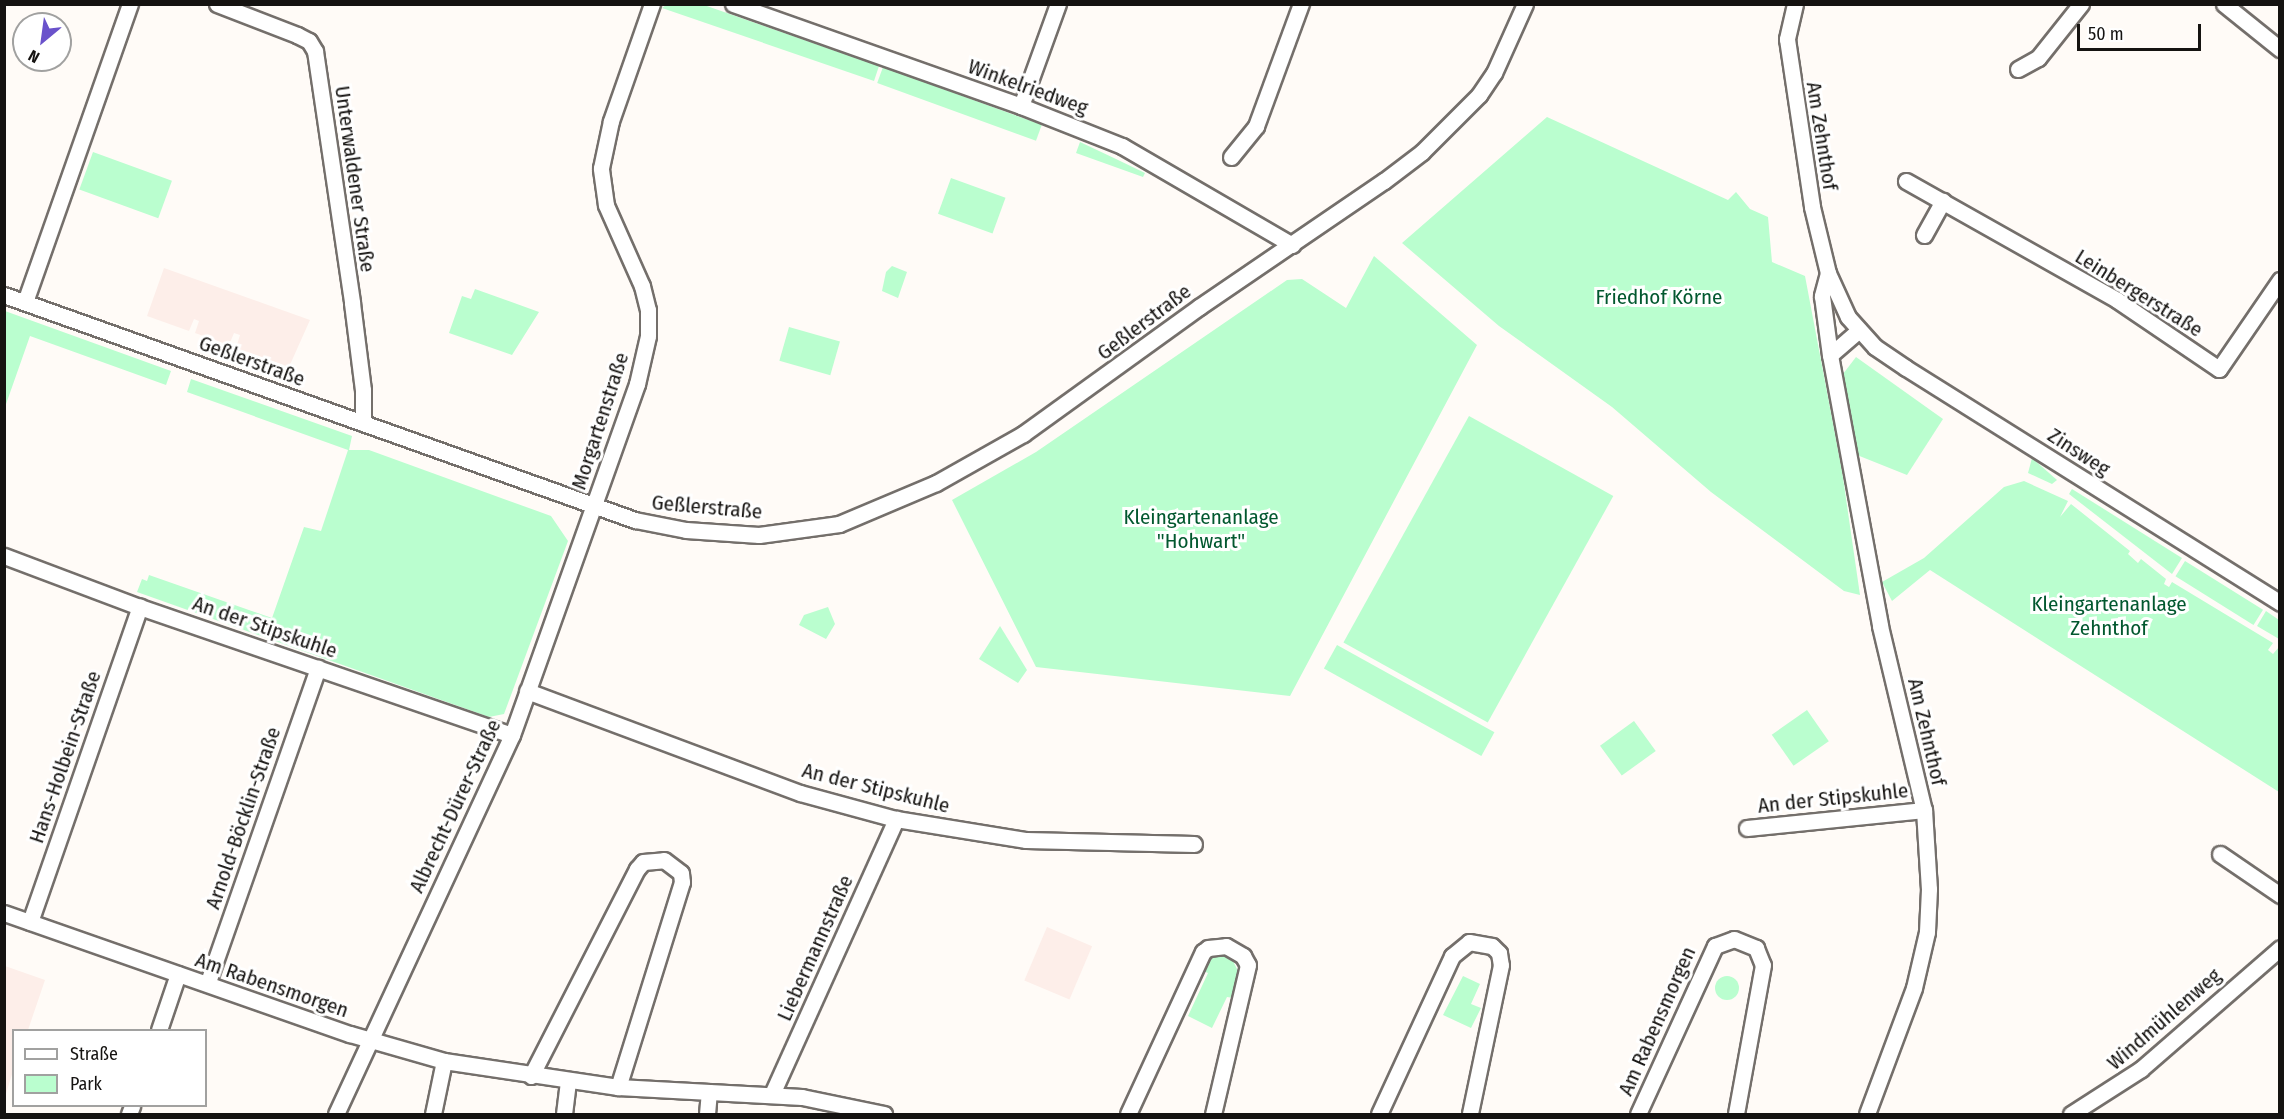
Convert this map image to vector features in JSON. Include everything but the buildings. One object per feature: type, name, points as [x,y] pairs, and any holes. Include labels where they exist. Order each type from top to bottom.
[{"type":"street","points":[[25,302],[130,4]]},
{"type":"street","name":"Unterwaldener Straße","points":[[217,4],[297,35],[309,41],[315,51],[353,311],[363,390],[363,423]]},
{"type":"street","name":"Morgartenstraße","points":[[594,507],[637,384],[648,336],[648,310],[642,286],[606,205],[601,168],[611,121],[652,4]]},
{"type":"street","name":"Winkelriedweg","points":[[733,4],[1021,106],[1143,157],[1292,245]]},
{"type":"street","points":[[1021,106],[1058,4]]},
{"type":"street","points":[[1231,157],[1256,126],[1301,4]]},
{"type":"street","name":"Geßlerstraße","points":[[4,295],[594,507],[686,530],[759,535],[839,524],[881,509],[1023,434],[1199,307],[1292,245],[1422,152],[1479,94],[1494,73],[1525,4]]},
{"type":"street","name":"Am Zehnthof","points":[[1795,4],[1786,39],[1812,207],[1828,273],[1837,297],[1859,330]]},
{"type":"street","points":[[2018,69],[2038,58],[2081,4]]},
{"type":"street","points":[[2224,4],[2280,49]]},
{"type":"street","name":"Leinbergerstraße","points":[[1906,181],[2117,300],[2219,369],[2280,280]]},
{"type":"street","points":[[1924,235],[1943,201]]},
{"type":"street","name":"Am Zehnthof","points":[[1828,273],[1822,296],[1830,355],[1880,626],[1924,810],[1927,932],[1914,988],[1867,1114]]},
{"type":"street","points":[[1830,355],[1859,330]]},
{"type":"street","name":"Zinsweg","points":[[1859,330],[1906,368],[2280,603]]},
{"type":"street","name":"Albrecht-Dürer-Straße","points":[[336,1114],[512,735],[594,507]]},
{"type":"street","name":"An der Stipskuhle","points":[[4,556],[140,607],[512,735]]},
{"type":"street","name":"Hans-Holbein-Straße","points":[[30,922],[140,607]]},
{"type":"street","name":"Arnold-Böcklin-Straße","points":[[208,982],[318,668]]},
{"type":"street","name":"An der Stipskuhle","points":[[527,691],[800,793],[896,819],[1026,840],[1194,844]]},
{"type":"street","name":"An der Stipskuhle","points":[[1747,828],[1924,810]]},
{"type":"street","name":"Liebermannstraße","points":[[772,1094],[896,819]]},
{"type":"street","points":[[2220,854],[2280,895]]},
{"type":"street","points":[[531,1076],[638,869],[643,862],[664,860],[681,873],[682,882],[618,1087]]},
{"type":"street","name":"Am Rabensmorgen","points":[[4,913],[178,974],[208,982],[369,1040],[444,1061],[531,1076],[618,1087],[772,1094],[884,1114]]},
{"type":"street","name":"Am Rabensmorgen","points":[[1638,1114],[1715,946],[1734,939],[1756,948],[1763,965],[1736,1114]]},
{"type":"street","points":[[1379,1114],[1452,956],[1469,942],[1492,946],[1499,952],[1501,964],[1470,1114]]},
{"type":"street","points":[[1128,1114],[1203,952],[1208,948],[1226,946],[1243,956],[1248,965],[1214,1114]]},
{"type":"street","name":"Windmühlenweg","points":[[2071,1114],[2141,1069],[2280,948]]},
{"type":"street","points":[[159,1029],[178,974]]},
{"type":"street","points":[[433,1114],[444,1061]]},
{"type":"street","points":[[564,1114],[568,1081]]},
{"type":"street","points":[[707,1114],[709,1092]]},
{"type":"shaded area","points":[[164,268],[310,320],[289,367],[236,348],[240,335],[234,333],[229,345],[195,333],[199,321],[194,319],[189,331],[147,316]]},
{"type":"shaded area","points":[[1047,927],[1092,946],[1069,1000],[1024,980]]},
{"type":"shaded area","points":[[5,966],[45,980],[28,1029],[12,1029],[12,1074],[5,1097]]},
{"type":"green space","points":[[666,5],[704,5],[879,66],[874,81],[662,8]]},
{"type":"green space","points":[[883,67],[1042,125],[1036,141],[877,83]]},
{"type":"green space","name":"Friedhof Körne","points":[[1547,117],[1728,200],[1736,192],[1750,209],[1768,217],[1772,262],[1805,276],[1842,471],[1860,595],[1844,591],[1711,492],[1612,407],[1499,326],[1402,243]]},
{"type":"green space","points":[[1080,142],[1145,173],[1143,177],[1076,153]]},
{"type":"green space","points":[[93,152],[172,181],[158,218],[79,190]]},
{"type":"green space","points":[[951,178],[1006,198],[993,234],[938,214]]},
{"type":"green space","name":"Kleingartenanlage \"Hohwart\"","points":[[1374,256],[1477,345],[1290,696],[1036,667],[952,500],[1036,452],[1287,280],[1302,279],[1346,308]]},
{"type":"green space","points":[[892,266],[907,272],[898,298],[882,291],[886,272]]},
{"type":"green space","points":[[475,289],[539,312],[512,355],[449,333],[462,296],[471,299]]},
{"type":"green space","points":[[5,311],[171,371],[166,385],[30,336],[5,407]]},
{"type":"green space","points":[[789,327],[840,342],[830,375],[779,361]]},
{"type":"green space","points":[[1856,357],[1943,419],[1907,475],[1857,455],[1843,374]]},
{"type":"green space","points":[[191,379],[352,436],[349,450],[369,450],[551,516],[568,541],[504,714],[489,717],[137,592],[142,579],[147,581],[149,575],[272,618],[304,527],[321,531],[348,450],[187,392]]},
{"type":"green space","points":[[1469,416],[1613,496],[1488,723],[1343,643]]},
{"type":"green space","points":[[2032,458],[2057,480],[2052,484],[2028,473]]},
{"type":"green space","name":"Kleingartenanlage Zehnthof","points":[[2024,481],[2068,501],[2060,517],[2071,504],[2130,551],[2128,554],[2138,563],[2141,559],[2166,579],[2164,584],[2169,587],[2172,582],[2273,643],[2268,650],[2273,654],[2279,647],[2279,792],[1930,570],[1892,601],[1882,582],[1924,558],[2004,487]]},
{"type":"green space","points":[[2072,489],[2182,558],[2172,574],[2069,494]]},
{"type":"green space","points":[[2185,561],[2263,610],[2253,625],[2175,576]]},
{"type":"green space","points":[[828,607],[835,624],[826,639],[799,625],[804,615]]},
{"type":"green space","points":[[2266,611],[2279,620],[2279,639],[2257,626]]},
{"type":"green space","points":[[1000,626],[1027,670],[1018,683],[979,659]]},
{"type":"green space","points":[[1337,645],[1494,732],[1481,756],[1324,669]]},
{"type":"green space","points":[[1807,710],[1829,741],[1794,766],[1772,735]]},
{"type":"green space","points":[[1634,721],[1656,751],[1622,776],[1600,746]]},
{"type":"green space","points":[[1216,954],[1232,959],[1238,971],[1234,998],[1227,997],[1212,1028],[1188,1016],[1208,973],[1201,970]]},
{"type":"green space","points":[[1463,976],[1480,984],[1471,1004],[1481,1008],[1471,1028],[1443,1015]]},
{"type":"green space","points":[[1727,976],[1735,980],[1739,988],[1735,996],[1727,1000],[1719,996],[1715,988],[1719,980]]}]
